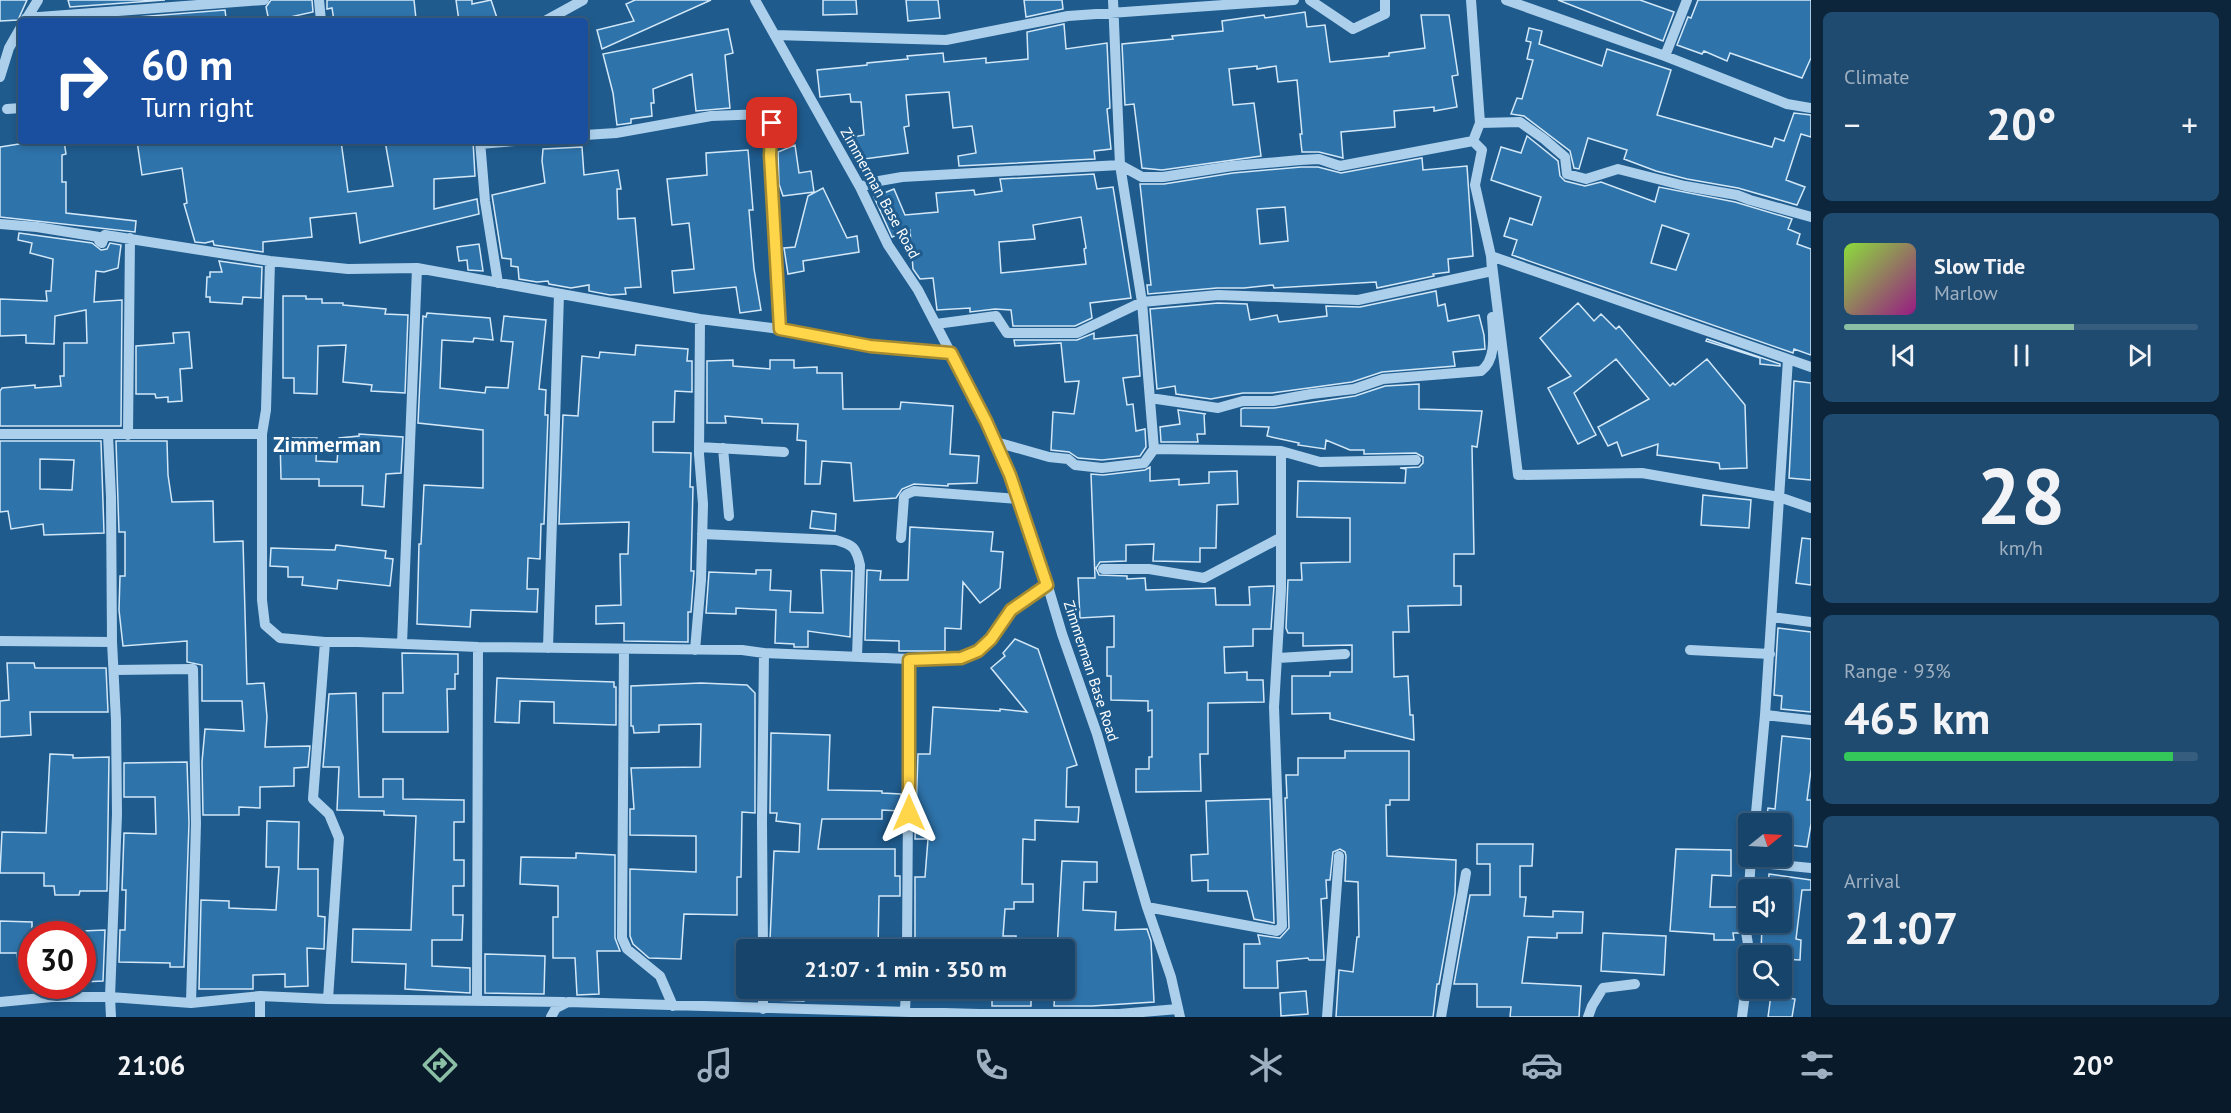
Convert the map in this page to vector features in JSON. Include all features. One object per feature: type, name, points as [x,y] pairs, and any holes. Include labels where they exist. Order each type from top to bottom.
[{"type":"street","points":[[27,18],[38,0]]},
{"type":"street","points":[[68,18],[264,0]]},
{"type":"street","points":[[319,0],[321,18]]},
{"type":"street","points":[[550,18],[583,0]]},
{"type":"street","name":"Zimmerman Base Road","points":[[755,0],[860,187],[888,245],[918,290],[996,442],[1019,500],[1097,734],[1147,907],[1171,977],[1179,1013]]},
{"type":"street","points":[[996,442],[1049,457],[1068,459],[1075,465],[1102,468],[1144,463],[1154,449],[1142,302],[1120,165],[1113,0]]},
{"type":"street","points":[[775,35],[946,40],[1068,16],[1294,0]]},
{"type":"street","points":[[1310,0],[1353,29],[1385,14],[1385,0]]},
{"type":"street","points":[[1471,0],[1480,123],[1473,141]]},
{"type":"street","points":[[1506,0],[1665,56],[1786,104],[1811,108]]},
{"type":"street","points":[[1665,56],[1687,0]]},
{"type":"street","points":[[0,77],[9,48],[18,32]]},
{"type":"street","points":[[7,109],[18,108]]},
{"type":"street","points":[[588,135],[616,133],[711,116],[765,114],[769,117],[772,123],[770,155],[780,329]]},
{"type":"street","points":[[1480,123],[1520,122],[1565,157],[1567,174],[1586,179],[1618,170],[1685,186],[1737,195],[1811,217]]},
{"type":"street","points":[[860,187],[902,177],[1120,165],[1142,177],[1300,160],[1319,159],[1340,166],[1473,141]]},
{"type":"street","points":[[1473,141],[1482,150],[1475,185],[1491,256],[1518,475],[1642,473],[1779,497],[1811,508]]},
{"type":"street","points":[[480,144],[485,201],[498,283]]},
{"type":"street","points":[[0,224],[85,234],[99,237],[102,243],[105,236],[130,238],[270,261],[348,269],[417,268],[700,319],[780,329],[870,346],[951,353]]},
{"type":"street","points":[[128,435],[130,238]]},
{"type":"street","points":[[1150,398],[1218,408],[1243,401],[1273,402],[1311,394],[1354,389],[1383,379],[1481,370],[1488,366],[1493,345],[1491,256]]},
{"type":"street","points":[[1491,256],[1811,367]]},
{"type":"street","points":[[270,261],[266,410],[262,434],[262,600],[265,626],[280,638],[325,642],[478,647],[742,650],[909,660],[961,658],[978,651],[991,639],[1011,610],[1047,585]]},
{"type":"street","points":[[402,644],[417,268]]},
{"type":"street","points":[[936,324],[996,316],[1008,333],[1077,333],[1142,302],[1218,295],[1358,300],[1492,272]]},
{"type":"street","points":[[548,648],[559,294]]},
{"type":"street","points":[[695,650],[701,580],[703,504],[699,447],[700,319]]},
{"type":"street","points":[[1756,813],[1766,715],[1788,359]]},
{"type":"street","points":[[0,434],[262,434]]},
{"type":"street","points":[[108,435],[117,814],[111,1017]]},
{"type":"street","points":[[699,447],[784,452]]},
{"type":"street","points":[[723,448],[729,516]]},
{"type":"street","points":[[1154,449],[1281,451],[1320,462],[1416,460]]},
{"type":"street","points":[[1147,907],[1275,930],[1281,928],[1281,868],[1274,706],[1281,589],[1281,451]]},
{"type":"street","points":[[901,538],[904,497],[914,491],[1019,500]]},
{"type":"street","points":[[702,534],[836,540],[851,544],[858,553],[860,565],[857,657]]},
{"type":"street","points":[[1103,569],[1149,569],[1204,578],[1280,538]]},
{"type":"street","points":[[1772,617],[1811,622]]},
{"type":"street","points":[[0,641],[112,642]]},
{"type":"street","points":[[325,642],[314,799],[329,814],[339,837],[328,999]]},
{"type":"street","points":[[477,1000],[478,647]]},
{"type":"street","points":[[624,649],[622,938],[627,949],[660,976],[673,1006]]},
{"type":"street","points":[[1690,650],[1770,654]]},
{"type":"street","points":[[763,939],[764,653]]},
{"type":"street","points":[[1278,658],[1345,654]]},
{"type":"street","points":[[907,939],[909,660]]},
{"type":"street","points":[[114,670],[193,669],[196,823],[191,1004]]},
{"type":"street","points":[[1766,715],[1811,720]]},
{"type":"street","points":[[1327,1017],[1339,856]]},
{"type":"street","points":[[1792,865],[1811,868]]},
{"type":"street","points":[[1441,1017],[1466,873]]},
{"type":"street","points":[[1588,1017],[1603,988],[1635,984]]},
{"type":"street","points":[[260,996],[260,1017]]},
{"type":"street","points":[[0,1002],[52,997],[110,997],[191,1004],[260,996],[568,1002],[673,1006],[687,1012],[764,1009],[843,1013],[905,1011],[979,1015],[1179,1013]]},
{"type":"street","points":[[764,999],[764,1009]]},
{"type":"street","points":[[905,1011],[906,999]]},
{"type":"street","points":[[1742,1017],[1744,999]]},
{"type":"street","points":[[551,1017],[556,1008],[568,1002]]},
{"type":"building","points":[[0,0],[27,0],[18,20],[0,21]]},
{"type":"building","points":[[68,0],[165,0],[70,7]]},
{"type":"building","points":[[271,0],[312,0],[313,12],[290,18],[268,18],[266,7]]},
{"type":"building","points":[[327,0],[414,0],[416,18],[334,18],[332,8],[327,9]]},
{"type":"building","points":[[456,0],[472,0],[472,4],[491,0],[497,18],[459,18]]},
{"type":"building","points":[[635,0],[711,0],[602,49],[597,30],[634,21],[626,4]]},
{"type":"building","points":[[823,0],[856,0],[857,14],[823,15]]},
{"type":"building","points":[[906,0],[938,0],[940,18],[908,21]]},
{"type":"building","points":[[1024,0],[1062,0],[1063,9],[1026,17]]},
{"type":"building","points":[[1558,0],[1640,0],[1674,12],[1663,41]]},
{"type":"building","points":[[1698,0],[1811,0],[1811,58],[1802,78],[1730,53],[1727,61],[1704,51],[1702,54],[1677,45],[1688,17],[1691,18]]},
{"type":"building","points":[[225,10],[226,18],[124,18]]},
{"type":"building","points":[[1305,12],[1307,27],[1325,25],[1330,62],[1389,56],[1389,53],[1425,48],[1421,15],[1449,15],[1458,75],[1452,76],[1457,107],[1434,111],[1434,107],[1394,111],[1395,127],[1341,132],[1343,158],[1319,152],[1302,152],[1297,80],[1278,82],[1276,66],[1229,69],[1233,105],[1254,103],[1261,156],[1162,170],[1142,168],[1134,104],[1125,105],[1122,44],[1223,31],[1222,21]]},
{"type":"building","points":[[1064,24],[1066,49],[1107,43],[1110,108],[1107,109],[1111,149],[1094,151],[1095,159],[959,166],[958,156],[976,153],[972,126],[953,128],[949,92],[906,95],[909,126],[904,127],[908,153],[857,160],[853,137],[864,135],[861,102],[851,102],[850,94],[820,97],[817,70],[908,59],[907,56],[943,53],[944,62],[986,58],[986,63],[1028,59],[1027,32]]},
{"type":"building","points":[[1529,28],[1542,31],[1539,44],[1602,66],[1607,49],[1671,70],[1657,115],[1772,147],[1775,138],[1784,141],[1794,113],[1811,115],[1811,137],[1801,134],[1786,180],[1805,187],[1797,205],[1738,188],[1656,171],[1624,159],[1627,150],[1588,138],[1579,169],[1574,168],[1570,151],[1524,116],[1511,114],[1517,98],[1522,99],[1533,60],[1527,59],[1531,42],[1526,41]]},
{"type":"building","points":[[728,29],[733,53],[725,55],[730,108],[696,111],[692,74],[653,89],[652,116],[631,119],[631,123],[617,125],[613,93],[603,54]]},
{"type":"building","points":[[1527,136],[1558,161],[1560,176],[1565,181],[1585,186],[1601,182],[1655,202],[1659,187],[1735,202],[1792,219],[1788,229],[1800,234],[1797,244],[1811,249],[1811,355],[1794,349],[1793,353],[1512,255],[1517,240],[1504,236],[1510,218],[1532,225],[1541,197],[1491,180],[1501,147],[1521,153]],"holes":[[[1662,225],[1689,234],[1676,270],[1651,263]]]},
{"type":"building","points":[[19,144],[64,144],[66,154],[62,155],[62,182],[66,182],[66,213],[136,221],[135,232],[0,217],[0,147]]},
{"type":"building","points":[[137,144],[341,144],[348,192],[393,186],[386,144],[473,144],[475,176],[434,179],[434,209],[477,199],[479,214],[360,243],[356,213],[310,218],[312,237],[263,242],[263,252],[214,245],[213,241],[195,242],[184,204],[187,203],[182,168],[142,175]]},
{"type":"building","points":[[795,145],[799,173],[811,171],[814,192],[783,196],[779,184],[778,152]]},
{"type":"building","points":[[582,147],[584,175],[618,170],[621,189],[617,189],[618,219],[635,218],[641,287],[625,288],[626,294],[610,295],[589,291],[589,285],[571,288],[549,284],[548,281],[519,279],[518,267],[511,266],[511,259],[502,258],[492,195],[545,183],[543,149]]},
{"type":"building","points":[[748,150],[753,210],[749,210],[754,269],[761,310],[740,313],[736,287],[674,293],[672,271],[694,269],[689,223],[672,225],[667,179],[707,175],[706,153]]},
{"type":"building","points":[[1422,158],[1423,170],[1467,166],[1473,256],[1448,259],[1449,272],[1377,288],[1376,282],[1274,288],[1273,285],[1148,294],[1147,285],[1151,285],[1140,184],[1164,184],[1233,173],[1301,167],[1318,167],[1341,173]],"holes":[[[1285,207],[1288,241],[1260,244],[1257,209]]]},
{"type":"building","points":[[1094,174],[1097,189],[1113,187],[1131,298],[1090,303],[1092,318],[1075,326],[1013,326],[1011,310],[970,312],[970,308],[937,310],[933,278],[920,279],[913,269],[910,230],[892,237],[874,197],[894,189],[905,215],[938,212],[936,193],[974,190],[975,195],[1002,191],[1000,179]],"holes":[[[1081,217],[1086,248],[1084,249],[1086,264],[1001,273],[999,242],[1035,239],[1033,225]]]},
{"type":"building","points":[[823,188],[847,238],[857,236],[859,252],[803,261],[804,271],[788,274],[784,248],[795,247],[808,196]]},
{"type":"building","points":[[19,233],[92,243],[101,250],[107,249],[110,243],[121,245],[118,268],[104,272],[96,271],[94,302],[122,300],[121,426],[0,426],[0,391],[2,388],[35,385],[35,388],[61,386],[60,376],[64,376],[64,343],[87,343],[86,310],[55,316],[54,344],[26,343],[26,335],[0,336],[0,299],[47,301],[46,291],[51,291],[53,259],[30,253],[32,243],[18,240]]},
{"type":"building","points":[[479,244],[483,271],[468,270],[467,260],[459,261],[457,247]]},
{"type":"building","points":[[219,261],[262,267],[261,298],[243,297],[242,304],[210,302],[210,297],[206,297],[207,277],[210,277],[210,272],[222,272]]},
{"type":"building","points":[[1436,291],[1438,306],[1445,304],[1448,321],[1479,315],[1485,349],[1453,352],[1455,366],[1382,372],[1352,382],[1272,393],[1243,393],[1211,399],[1176,394],[1175,386],[1157,389],[1150,309],[1218,303],[1247,304],[1250,320],[1277,315],[1279,322],[1327,316],[1326,306],[1360,307]]},
{"type":"building","points":[[283,296],[306,296],[306,299],[322,299],[322,303],[343,303],[343,305],[386,309],[385,314],[408,315],[405,393],[371,391],[372,385],[343,382],[346,345],[318,346],[317,394],[294,393],[294,378],[283,378]]},
{"type":"building","points":[[1578,303],[1594,321],[1601,314],[1616,329],[1619,326],[1670,386],[1673,383],[1675,385],[1707,359],[1745,405],[1747,468],[1720,469],[1719,463],[1657,455],[1658,444],[1622,456],[1617,442],[1608,446],[1598,427],[1649,399],[1616,359],[1574,393],[1596,435],[1578,444],[1548,388],[1571,376],[1540,338]]},
{"type":"building","points":[[427,313],[490,318],[493,340],[474,338],[473,342],[442,340],[440,388],[485,393],[486,387],[508,388],[513,342],[501,341],[504,316],[546,320],[539,389],[546,390],[545,415],[548,415],[544,524],[541,524],[540,559],[528,558],[527,589],[538,589],[537,612],[471,610],[470,627],[417,624],[419,544],[421,544],[424,485],[483,488],[483,430],[418,423],[423,316],[426,317]]},
{"type":"building","points":[[189,332],[192,368],[180,369],[182,401],[168,402],[168,397],[156,398],[155,394],[136,394],[136,346],[174,343],[173,333]]},
{"type":"building","points":[[1094,333],[1094,339],[1137,335],[1140,376],[1123,378],[1127,405],[1133,404],[1136,431],[1145,429],[1146,447],[1140,456],[1102,460],[1078,458],[1069,452],[1051,450],[1053,412],[1074,414],[1079,381],[1065,382],[1061,343],[1015,346],[1014,340],[1077,340]]},
{"type":"building","points":[[1707,339],[1780,364],[1780,366],[1760,364],[1760,358],[1706,341]]},
{"type":"building","points":[[636,345],[688,349],[687,361],[692,361],[692,392],[675,391],[674,422],[653,422],[653,452],[691,453],[690,487],[693,487],[691,571],[694,571],[691,612],[688,612],[688,642],[624,641],[624,623],[596,624],[596,606],[621,605],[620,554],[628,554],[629,522],[559,524],[563,415],[578,416],[582,356],[599,358],[600,352],[635,355]]},
{"type":"building","points":[[733,360],[733,366],[770,369],[770,360],[794,360],[794,368],[817,367],[817,373],[842,373],[843,409],[900,409],[901,402],[953,406],[950,454],[979,456],[977,483],[948,484],[948,486],[914,484],[902,489],[896,498],[854,501],[851,463],[822,461],[820,484],[805,484],[806,441],[797,440],[798,424],[762,423],[762,419],[725,416],[726,423],[707,423],[707,361]]},
{"type":"building","points":[[1794,381],[1811,383],[1811,480],[1789,478]]},
{"type":"building","points":[[1419,384],[1419,409],[1482,411],[1477,447],[1472,446],[1474,554],[1454,554],[1454,586],[1461,586],[1461,605],[1408,606],[1409,632],[1393,632],[1394,677],[1408,676],[1414,740],[1330,719],[1330,713],[1292,714],[1292,676],[1330,676],[1330,672],[1352,672],[1352,645],[1303,646],[1303,633],[1288,633],[1286,628],[1288,580],[1302,580],[1301,563],[1350,562],[1350,518],[1297,517],[1298,481],[1405,483],[1406,469],[1400,468],[1419,467],[1423,463],[1423,457],[1416,453],[1364,454],[1364,450],[1350,450],[1326,440],[1325,449],[1298,445],[1299,443],[1267,436],[1269,427],[1241,426],[1241,409],[1274,408],[1355,396],[1385,386]]},
{"type":"building","points":[[1178,410],[1206,414],[1204,414],[1205,434],[1197,434],[1198,442],[1161,442],[1160,427],[1180,424]]},
{"type":"building","points":[[359,434],[403,437],[401,473],[386,474],[384,507],[362,505],[363,486],[319,486],[319,479],[281,479],[280,438],[317,438],[316,461],[337,462],[339,438],[359,436]]},
{"type":"building","points":[[0,441],[101,441],[104,533],[44,535],[43,524],[11,529],[8,511],[0,512]],"holes":[[[40,459],[74,460],[72,490],[40,489]]]},
{"type":"building","points":[[116,441],[167,441],[172,502],[213,501],[214,542],[243,541],[247,684],[264,683],[267,717],[265,747],[310,746],[308,767],[294,768],[294,786],[260,787],[260,808],[239,807],[239,815],[203,815],[202,762],[205,729],[244,731],[242,701],[202,701],[202,665],[187,662],[187,641],[123,646],[119,610],[120,576],[125,576],[125,532],[119,532]]},
{"type":"building","points":[[1150,467],[1150,481],[1179,479],[1179,485],[1209,483],[1209,472],[1237,471],[1238,504],[1217,505],[1216,548],[1200,548],[1200,562],[1153,561],[1154,544],[1126,545],[1126,561],[1100,562],[1096,568],[1099,575],[1127,576],[1127,579],[1145,578],[1146,590],[1215,588],[1216,605],[1250,605],[1249,587],[1274,586],[1271,629],[1253,629],[1253,646],[1224,647],[1225,673],[1247,672],[1247,680],[1263,680],[1264,702],[1208,703],[1208,754],[1200,754],[1201,791],[1136,792],[1136,769],[1149,769],[1149,757],[1152,757],[1152,710],[1148,711],[1148,701],[1111,700],[1111,676],[1107,676],[1107,647],[1114,647],[1114,616],[1080,618],[1078,578],[1095,578],[1091,474],[1103,475],[1145,470]]},
{"type":"building","points":[[1703,495],[1751,500],[1749,528],[1701,525]]},
{"type":"building","points":[[812,511],[836,514],[835,531],[810,528]]},
{"type":"building","points":[[910,527],[993,532],[991,551],[1003,552],[1000,588],[980,603],[963,582],[961,629],[945,628],[945,651],[899,651],[899,641],[865,640],[867,570],[881,571],[880,580],[908,580]]},
{"type":"building","points":[[1802,538],[1811,539],[1811,585],[1796,583]]},
{"type":"building","points":[[336,545],[386,551],[385,558],[393,559],[390,586],[338,580],[337,589],[302,585],[303,577],[288,577],[288,567],[270,566],[271,548],[335,550]]},
{"type":"building","points":[[756,570],[771,570],[770,590],[791,591],[790,612],[823,613],[821,570],[852,571],[850,637],[808,631],[808,647],[794,647],[794,644],[775,643],[776,610],[736,608],[736,614],[706,613],[709,572],[756,574]]},
{"type":"building","points":[[1778,628],[1811,632],[1811,712],[1781,709],[1782,696],[1774,695]]},
{"type":"building","points":[[1015,639],[1038,649],[1077,765],[1067,768],[1066,807],[1079,807],[1078,822],[1035,820],[1035,840],[1023,839],[1022,884],[1033,884],[1033,902],[1014,902],[1014,909],[1005,909],[1003,936],[1016,936],[1016,939],[915,939],[915,877],[925,877],[928,839],[915,839],[918,754],[930,754],[933,707],[1027,712],[991,668],[1005,656],[1003,653]]},
{"type":"building","points":[[402,653],[458,654],[455,689],[447,689],[448,732],[383,732],[383,693],[403,693]]},
{"type":"building","points":[[7,663],[34,663],[35,668],[106,668],[108,712],[30,712],[31,735],[0,737],[0,701],[9,700]]},
{"type":"building","points":[[497,678],[614,682],[616,725],[554,723],[554,702],[520,701],[519,723],[495,722]]},
{"type":"building","points":[[701,683],[747,685],[755,693],[755,813],[742,812],[741,877],[737,877],[737,915],[684,914],[681,959],[649,958],[633,944],[630,936],[630,869],[696,872],[696,836],[630,835],[630,809],[634,809],[631,768],[700,767],[701,724],[659,725],[659,732],[634,733],[633,726],[631,726],[631,686]]},
{"type":"building","points":[[356,693],[359,797],[383,797],[383,779],[403,779],[403,799],[464,800],[464,822],[454,822],[454,860],[464,860],[464,886],[453,886],[453,915],[463,915],[462,940],[432,940],[432,966],[470,968],[470,993],[405,989],[406,964],[352,962],[353,929],[411,930],[416,816],[384,815],[384,811],[337,810],[339,767],[323,767],[329,694]]},
{"type":"building","points":[[771,733],[830,735],[828,790],[882,791],[882,793],[901,794],[900,811],[882,810],[882,819],[822,819],[818,849],[895,849],[895,876],[900,876],[900,896],[879,896],[878,939],[770,939],[774,851],[799,852],[800,824],[776,821],[777,813],[770,813]]},
{"type":"building","points":[[1782,736],[1811,739],[1811,770],[1807,800],[1811,800],[1811,824],[1807,847],[1792,845],[1792,813],[1767,813],[1768,808],[1775,809]]},
{"type":"building","points":[[1345,751],[1409,751],[1409,800],[1390,800],[1390,805],[1386,805],[1387,856],[1456,860],[1455,894],[1439,984],[1437,984],[1433,1017],[1336,1017],[1339,970],[1353,972],[1357,937],[1359,937],[1358,882],[1345,881],[1346,856],[1345,852],[1340,849],[1333,852],[1330,880],[1326,880],[1327,898],[1321,899],[1324,960],[1309,960],[1308,958],[1277,961],[1278,988],[1244,988],[1244,944],[1260,944],[1258,935],[1280,938],[1289,928],[1286,775],[1298,775],[1298,758],[1345,758]]},
{"type":"building","points":[[50,754],[73,755],[73,758],[109,757],[107,891],[80,891],[79,895],[55,895],[54,886],[44,886],[44,873],[0,873],[2,832],[46,833]]},
{"type":"building","points":[[187,762],[189,823],[184,967],[170,967],[170,963],[119,962],[120,930],[125,930],[126,890],[122,890],[124,833],[156,834],[155,797],[124,797],[124,763]]},
{"type":"building","points":[[1270,799],[1274,923],[1254,919],[1247,891],[1208,891],[1208,880],[1192,881],[1191,855],[1208,854],[1206,801]]},
{"type":"building","points":[[267,821],[299,822],[298,869],[318,869],[318,916],[325,917],[324,949],[307,948],[308,986],[285,987],[285,974],[253,975],[253,989],[199,989],[201,900],[229,901],[229,908],[276,910],[279,867],[266,867]]},
{"type":"building","points":[[1477,844],[1533,844],[1532,866],[1520,866],[1520,897],[1526,897],[1524,916],[1553,917],[1553,911],[1583,912],[1582,933],[1557,933],[1557,938],[1528,937],[1522,983],[1581,986],[1579,1017],[1510,1017],[1511,1007],[1477,1007],[1477,984],[1454,984],[1470,895],[1490,895],[1490,864],[1477,864]]},
{"type":"building","points":[[1676,849],[1731,850],[1731,876],[1712,875],[1710,907],[1738,907],[1738,933],[1733,933],[1734,940],[1714,940],[1714,934],[1670,931]]},
{"type":"building","points":[[576,853],[615,855],[615,938],[620,951],[597,951],[599,994],[577,995],[575,958],[553,958],[553,917],[558,917],[558,886],[520,884],[521,857],[576,858]]},
{"type":"building","points":[[1062,861],[1097,862],[1097,882],[1084,882],[1083,910],[1116,912],[1115,930],[1147,929],[1151,941],[1154,1002],[1054,1006],[1054,999],[1075,999],[1075,939],[1058,939]]},
{"type":"building","points":[[1769,874],[1811,880],[1811,890],[1802,890],[1796,939],[1801,940],[1800,960],[1792,960],[1792,945],[1761,945],[1762,933],[1792,933],[1792,879],[1769,879]]},
{"type":"building","points":[[0,921],[18,922],[18,958],[17,953],[0,953]]},
{"type":"building","points":[[96,930],[105,930],[103,981],[96,981]]},
{"type":"building","points":[[1603,933],[1666,936],[1664,975],[1601,971]]},
{"type":"building","points":[[485,954],[545,956],[544,994],[485,993]]},
{"type":"building","points":[[1306,991],[1308,1014],[1281,1016],[1280,993]]},
{"type":"building","points":[[804,999],[804,1001],[771,1000]]},
{"type":"building","points":[[992,999],[1031,999],[1031,1006],[992,1006]]},
{"type":"building","points":[[1770,999],[1795,999],[1792,1017],[1768,1017]]},
{"type":"district","name":"Zimmerman","points":[[327,445]]},
{"type":"route","points":[[772,123],[770,155],[780,329],[870,346],[951,353],[986,421],[1010,475],[1035,543],[1047,585],[1011,610],[991,639],[978,651],[961,658],[909,660],[909,813]]}]
